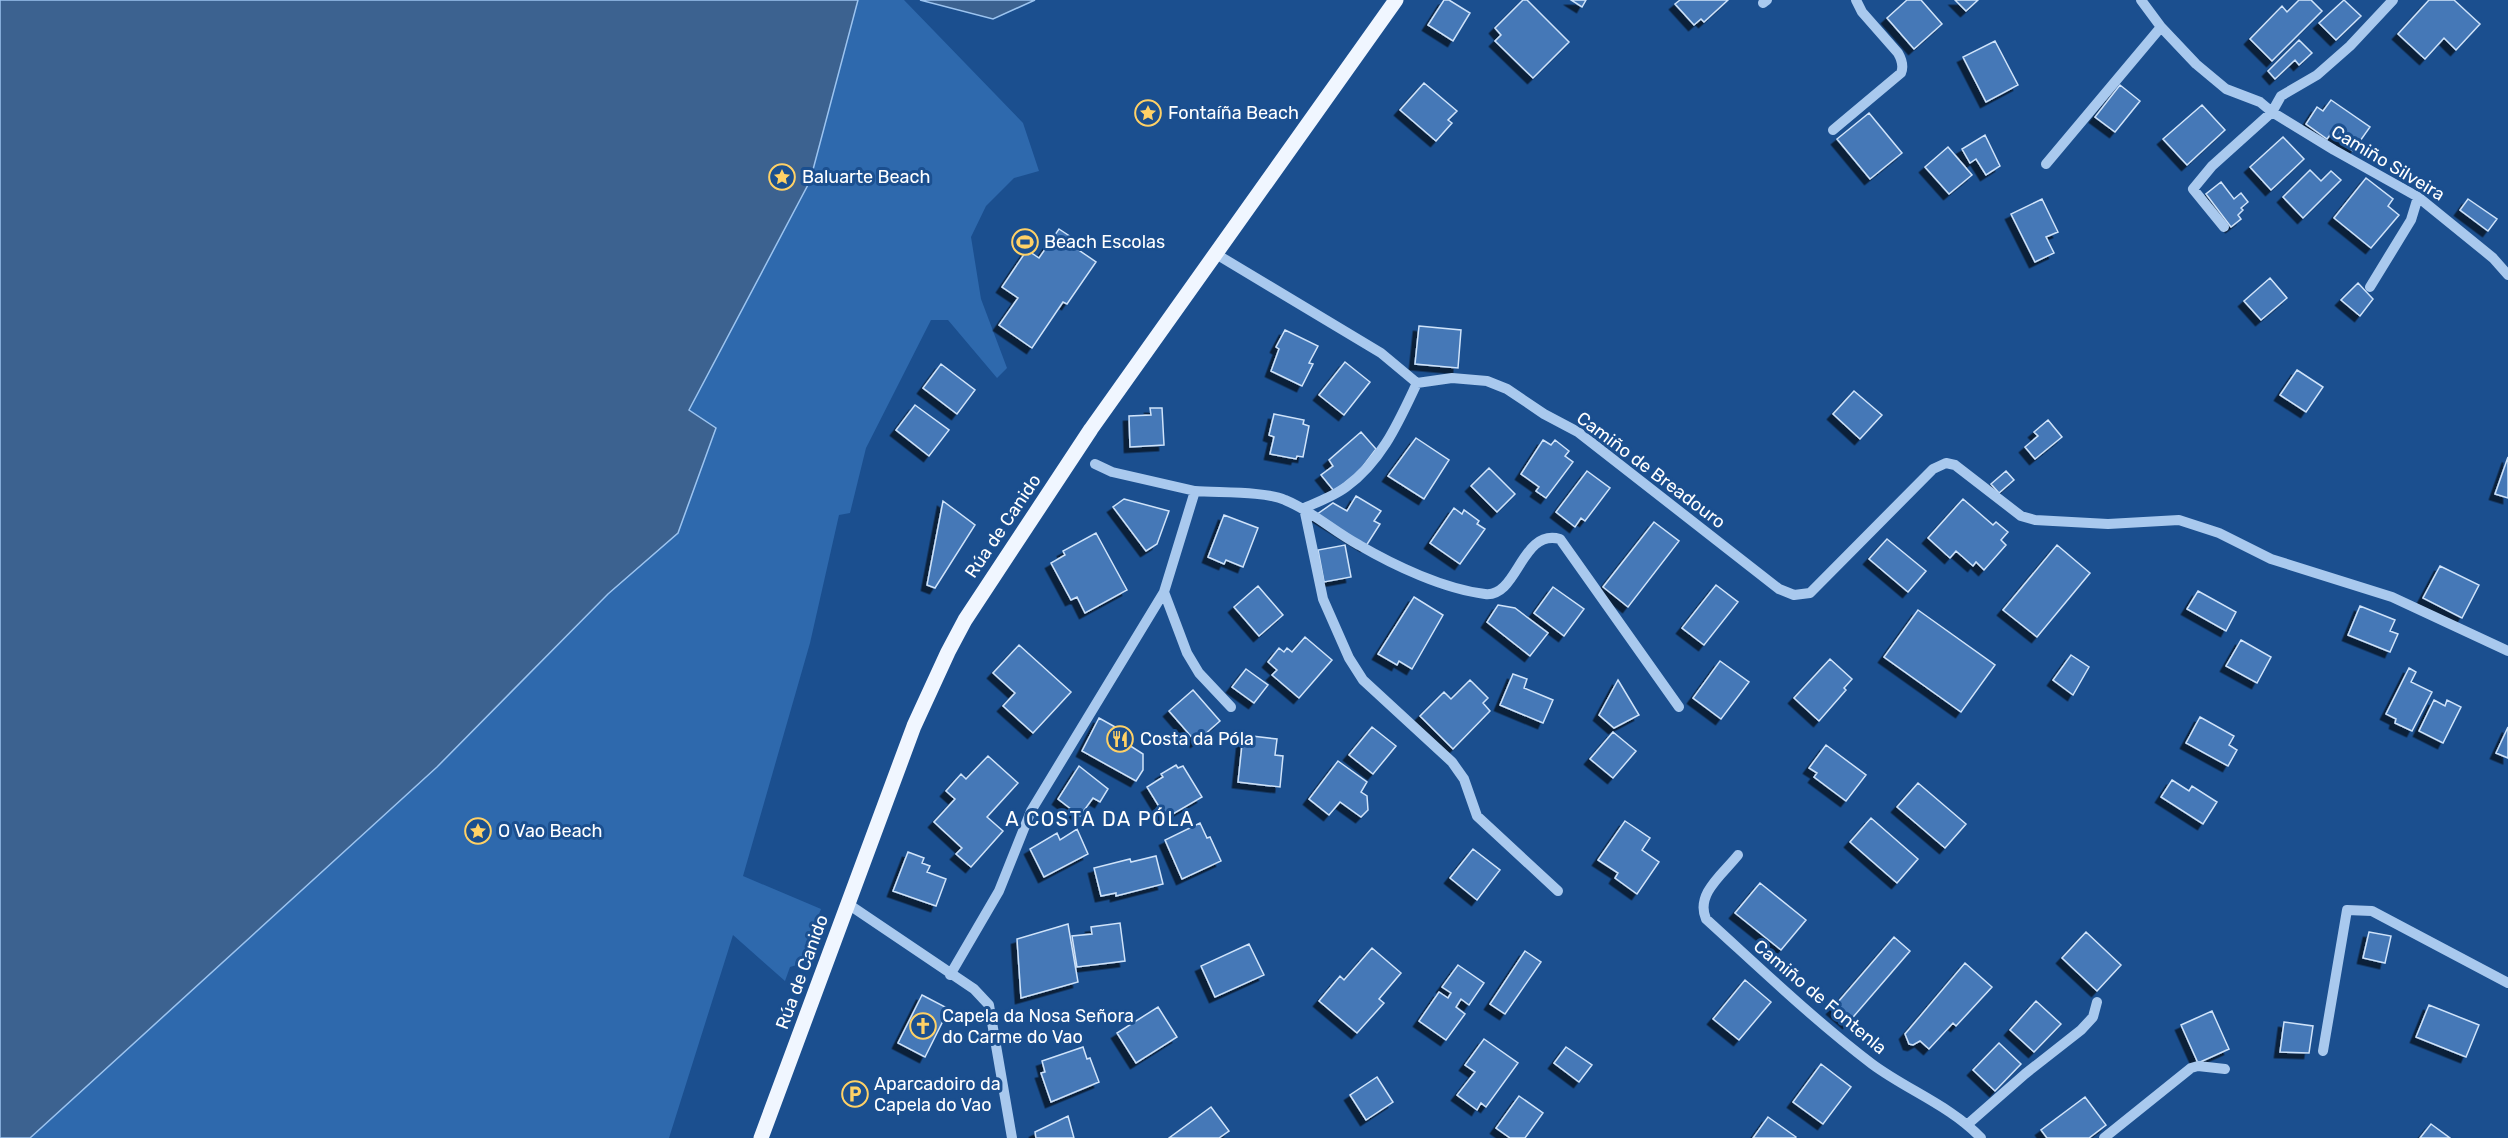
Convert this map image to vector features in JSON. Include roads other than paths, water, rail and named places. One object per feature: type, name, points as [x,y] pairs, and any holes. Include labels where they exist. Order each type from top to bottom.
[{"type":"main road","name":"Rúa de Canido","points":[[761,1138],[914,726],[965,620],[1091,429],[1396,0]]},
{"type":"street","points":[[1833,130],[1901,74],[1903,69],[1903,61],[1898,53],[1862,12],[1856,0]]},
{"type":"street","name":"Camiño Silveira","points":[[2141,0],[2161,27],[2196,64],[2226,89],[2260,102],[2272,112],[2418,197],[2493,258],[2508,275]]},
{"type":"street","points":[[2224,227],[2193,189],[2212,166],[2272,112],[2282,96],[2317,75],[2350,46],[2393,0]]},
{"type":"street","points":[[2046,164],[2161,27]]},
{"type":"street","points":[[2370,287],[2411,220],[2418,197]]},
{"type":"street","points":[[1216,254],[1381,353],[1417,383],[1399,422],[1382,451],[1366,471],[1344,489],[1304,508]]},
{"type":"street","name":"Camiño de Breadouro","points":[[1417,383],[1452,378],[1487,381],[1507,389],[1544,414],[1578,432],[1779,589],[1794,595],[1810,593],[1933,469],[1946,463],[1955,465],[2021,516],[2035,520],[2108,525],[2179,520],[2219,533],[2271,559],[2392,597],[2508,651]]},
{"type":"street","points":[[1095,464],[1112,472],[1195,491],[1282,498],[1304,508],[1358,545],[1442,586],[1488,595],[1498,591],[1508,581],[1531,549],[1542,540],[1551,537],[1560,540],[1679,707]]},
{"type":"street","points":[[950,975],[999,891],[1030,811],[1164,592],[1195,491]]},
{"type":"street","points":[[1304,508],[1323,599],[1349,658],[1363,680],[1452,762],[1464,779],[1477,816],[1558,891]]},
{"type":"street","points":[[1164,592],[1187,653],[1199,673],[1231,707]]},
{"type":"street","name":"Camiño de Fontenla","points":[[1738,855],[1704,897],[1701,908],[1706,919],[1808,1012],[1873,1065],[1968,1124],[1981,1138]]},
{"type":"street","points":[[848,904],[974,990],[989,1005],[1012,1138]]},
{"type":"street","points":[[2324,1051],[2348,910],[2372,911],[2508,983]]},
{"type":"street","points":[[1968,1124],[2025,1074],[2081,1030],[2093,1017],[2097,1002]]},
{"type":"street","points":[[2104,1138],[2191,1068],[2198,1066],[2225,1069]]},
{"type":"place","name":"Fontaíña Beach","points":[[1148,113]]},
{"type":"place","name":"Baluarte Beach","points":[[782,177]]},
{"type":"place","name":"Beach Escolas","points":[[1025,242]]},
{"type":"place","name":"Costa da Póla","points":[[1120,739]]},
{"type":"place","name":"O Vao Beach","points":[[478,831]]},
{"type":"place","name":"Capela da Nosa Señora do Carme do Vao","points":[[923,1026]]},
{"type":"place","name":"Aparcadoiro da Capela do Vao","points":[[855,1094]]},
{"type":"district","name":"A COSTA DA PÓLA","points":[[1100,819]]}]
